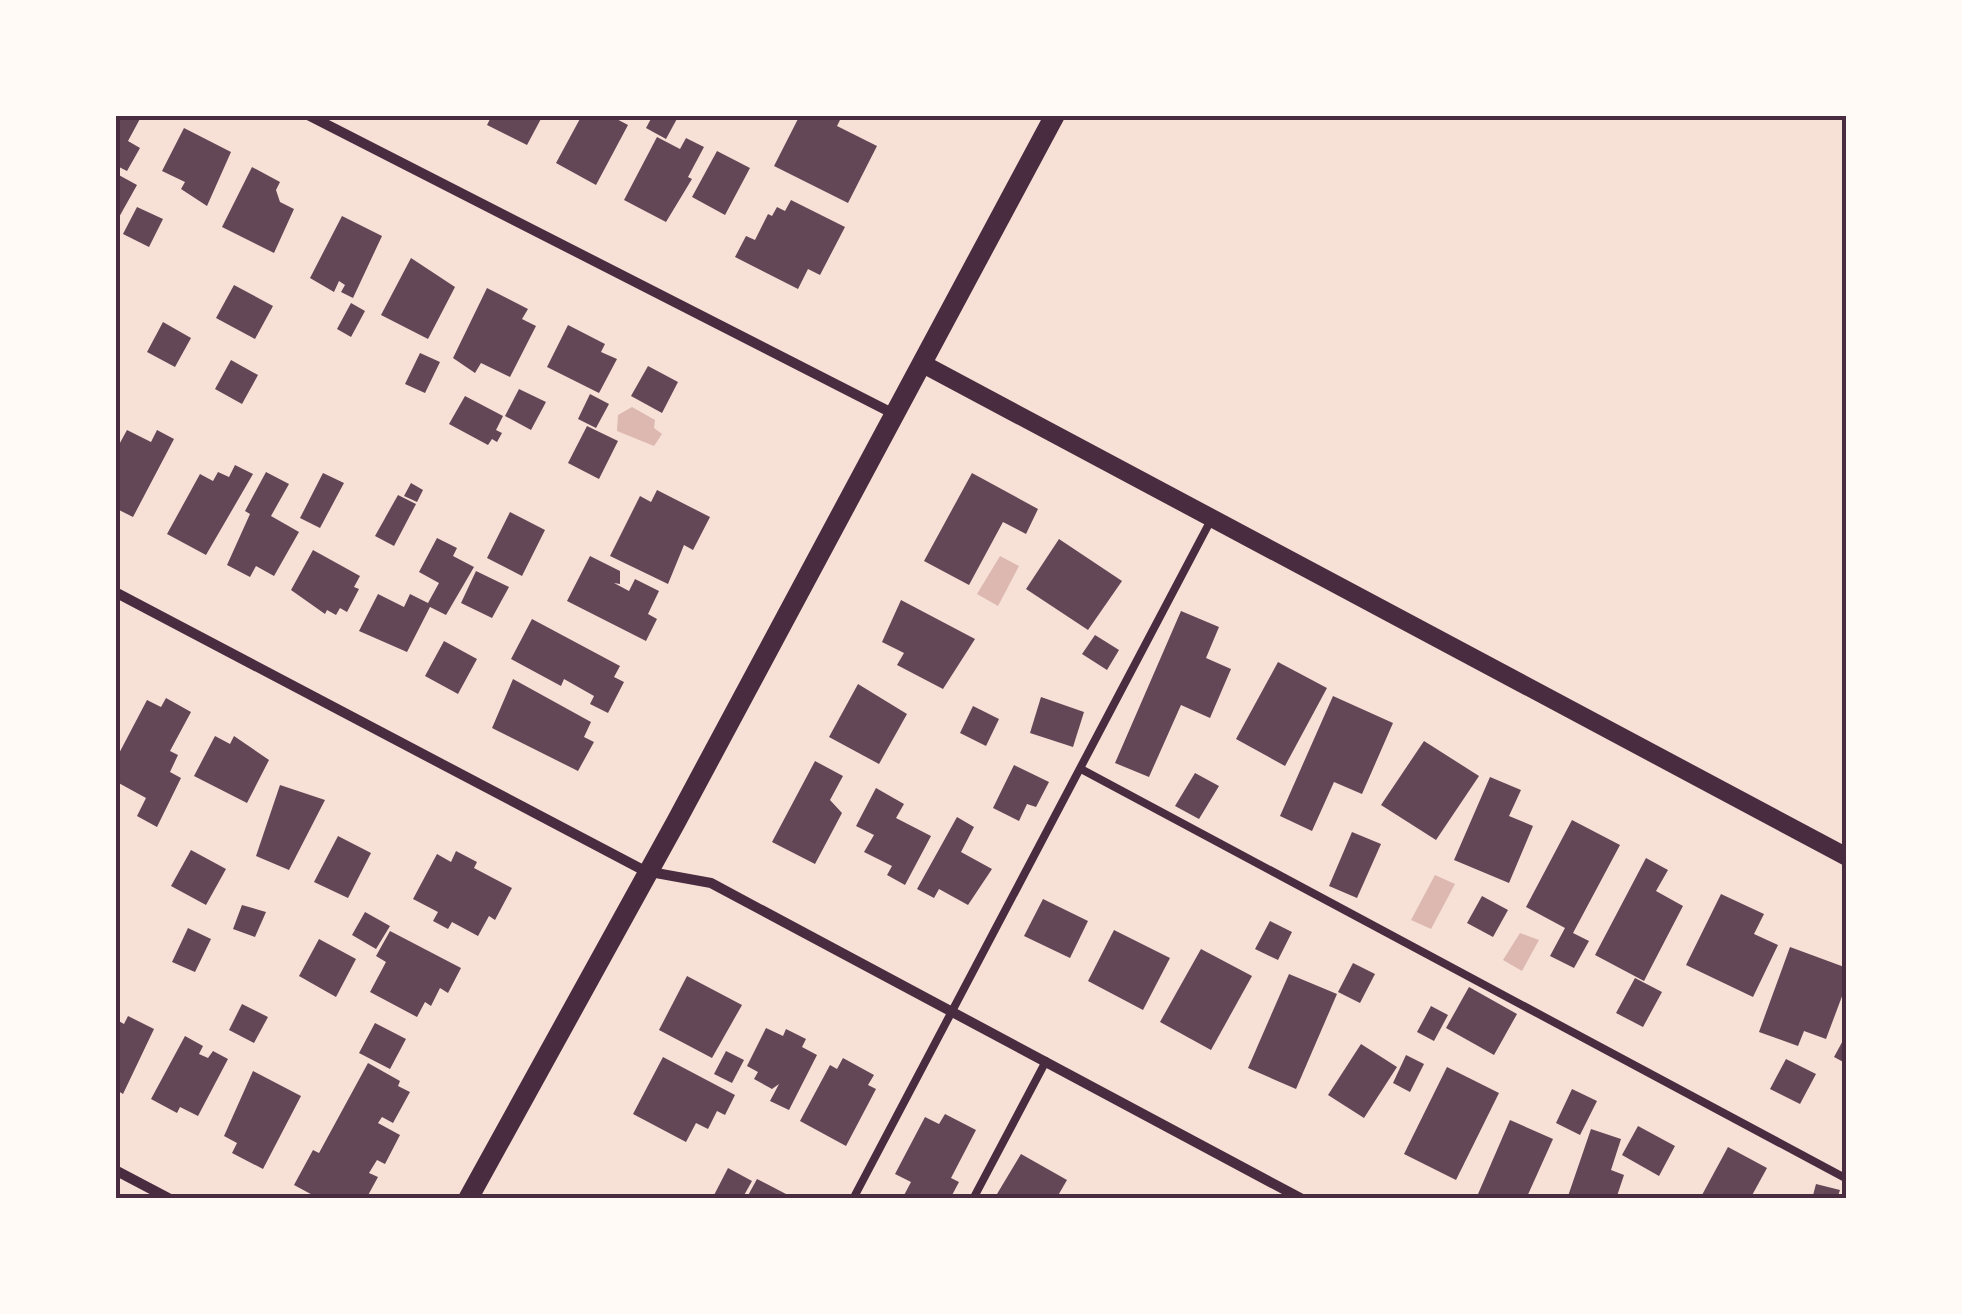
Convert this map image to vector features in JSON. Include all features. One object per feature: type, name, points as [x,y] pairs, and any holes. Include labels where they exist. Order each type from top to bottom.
[{"type":"main road","points":[[468,1199],[676,822],[1055,115]]},
{"type":"street","points":[[308,115],[894,414]]},
{"type":"street","points":[[922,364],[1847,857]]},
{"type":"street","points":[[115,592],[646,871],[712,883],[1302,1199]]},
{"type":"street","points":[[115,1170],[170,1199]]},
{"type":"lane","points":[[853,1199],[1212,518]]},
{"type":"lane","points":[[1081,769],[1847,1179]]},
{"type":"lane","points":[[973,1199],[1046,1061]]},
{"type":"shaded area","points":[[632,407],[655,420],[654,428],[662,434],[654,446],[617,431],[618,415]]},
{"type":"shaded area","points":[[1000,556],[1019,566],[998,606],[977,594]]},
{"type":"shaded area","points":[[1435,875],[1455,884],[1431,929],[1411,920]]},
{"type":"shaded area","points":[[1520,933],[1539,940],[1522,971],[1503,960]]},
{"type":"building","points":[[115,115],[142,115],[128,141],[140,148],[127,171],[115,165]]},
{"type":"building","points":[[492,115],[543,115],[527,145],[487,125]]},
{"type":"building","points":[[582,115],[609,115],[628,125],[596,185],[556,163]]},
{"type":"building","points":[[653,115],[679,115],[666,139],[646,128]]},
{"type":"building","points":[[800,115],[835,115],[841,118],[837,126],[877,146],[848,203],[774,166]]},
{"type":"building","points":[[184,128],[231,152],[207,206],[181,189],[185,182],[162,171]]},
{"type":"building","points":[[657,137],[680,149],[686,138],[704,147],[688,177],[692,179],[666,222],[624,200]]},
{"type":"building","points":[[717,151],[750,168],[725,215],[692,197]]},
{"type":"building","points":[[252,167],[280,182],[276,190],[280,202],[294,209],[274,253],[222,227]]},
{"type":"building","points":[[117,174],[137,185],[118,219],[115,218]]},
{"type":"building","points":[[791,200],[845,227],[820,275],[808,269],[798,289],[735,257],[746,236],[755,240],[768,214],[772,216],[777,207],[785,211]]},
{"type":"building","points":[[137,207],[163,219],[149,247],[123,234]]},
{"type":"building","points":[[342,216],[382,236],[353,298],[341,292],[345,285],[339,281],[334,292],[310,278]]},
{"type":"building","points":[[411,258],[455,287],[428,339],[381,315]]},
{"type":"building","points":[[234,285],[273,306],[255,339],[216,318]]},
{"type":"building","points":[[487,288],[528,309],[522,319],[536,326],[510,377],[481,363],[475,373],[453,358]]},
{"type":"building","points":[[351,303],[365,311],[351,337],[337,329]]},
{"type":"building","points":[[163,322],[191,338],[175,367],[147,352]]},
{"type":"building","points":[[568,325],[605,344],[601,352],[617,359],[599,393],[547,367]]},
{"type":"building","points":[[420,353],[440,362],[425,393],[405,384]]},
{"type":"building","points":[[231,360],[258,375],[242,404],[215,389]]},
{"type":"building","points":[[648,366],[678,382],[662,413],[631,396]]},
{"type":"building","points":[[519,389],[546,402],[531,430],[505,416]]},
{"type":"building","points":[[590,394],[609,404],[596,428],[578,419]]},
{"type":"building","points":[[465,396],[503,416],[496,430],[502,433],[497,442],[492,439],[488,445],[449,424]]},
{"type":"building","points":[[587,426],[618,441],[599,479],[568,463]]},
{"type":"building","points":[[127,430],[151,442],[157,430],[174,439],[133,517],[115,508],[115,452]]},
{"type":"building","points":[[235,465],[253,474],[206,555],[167,534],[200,474],[213,481],[218,472],[229,477]]},
{"type":"building","points":[[266,472],[289,484],[271,516],[299,532],[274,576],[256,566],[250,577],[227,565],[250,514],[245,511]]},
{"type":"building","points":[[323,473],[344,483],[320,528],[300,518]]},
{"type":"building","points":[[972,473],[1038,509],[1026,534],[1003,522],[969,585],[924,561]]},
{"type":"building","points":[[411,483],[423,490],[417,502],[404,496]]},
{"type":"building","points":[[657,490],[710,517],[693,550],[684,545],[668,584],[610,556],[640,496],[651,502]]},
{"type":"building","points":[[398,495],[416,504],[394,546],[375,536]]},
{"type":"building","points":[[510,512],[545,530],[522,576],[487,558]]},
{"type":"building","points":[[437,538],[457,548],[453,556],[474,567],[446,615],[430,607],[407,652],[359,631],[378,594],[404,607],[410,594],[428,603],[439,583],[419,572]]},
{"type":"building","points":[[1059,539],[1122,581],[1088,630],[1026,589]]},
{"type":"building","points":[[313,550],[360,576],[354,587],[359,589],[347,612],[340,608],[336,615],[327,610],[325,614],[291,590]]},
{"type":"building","points":[[590,556],[620,571],[620,584],[614,583],[629,591],[635,579],[659,591],[648,614],[657,619],[646,641],[567,601]]},
{"type":"building","points":[[476,571],[509,587],[492,618],[461,603]]},
{"type":"building","points":[[901,600],[975,639],[943,689],[897,665],[904,653],[882,642]]},
{"type":"building","points":[[1181,611],[1219,627],[1206,658],[1231,669],[1210,718],[1181,705],[1149,777],[1115,763]]},
{"type":"building","points":[[532,619],[620,666],[614,677],[624,682],[608,713],[590,704],[594,696],[564,679],[561,686],[511,659]]},
{"type":"building","points":[[1095,635],[1119,650],[1107,670],[1082,654]]},
{"type":"building","points":[[444,641],[477,659],[458,694],[425,676]]},
{"type":"building","points":[[1278,662],[1327,688],[1285,766],[1236,739]]},
{"type":"building","points":[[513,679],[591,722],[584,737],[594,742],[578,771],[492,728]]},
{"type":"building","points":[[858,684],[907,714],[879,764],[829,737]]},
{"type":"building","points":[[1333,696],[1393,723],[1362,794],[1334,782],[1312,831],[1280,816]]},
{"type":"building","points":[[1041,697],[1084,712],[1073,747],[1030,733]]},
{"type":"building","points":[[166,698],[191,712],[170,751],[178,755],[170,772],[181,778],[157,827],[137,816],[146,798],[115,781],[115,761],[147,700],[161,707]]},
{"type":"building","points":[[973,706],[999,719],[986,746],[960,733]]},
{"type":"building","points":[[215,736],[230,744],[234,736],[269,760],[247,803],[194,776]]},
{"type":"building","points":[[1424,741],[1479,776],[1436,840],[1381,805]]},
{"type":"building","points":[[815,761],[843,776],[830,800],[842,813],[815,864],[772,842]]},
{"type":"building","points":[[1014,765],[1049,782],[1036,807],[1027,804],[1019,821],[993,808]]},
{"type":"building","points":[[1195,773],[1219,786],[1199,819],[1175,806]]},
{"type":"building","points":[[1490,777],[1521,790],[1509,816],[1533,826],[1509,883],[1454,860]]},
{"type":"building","points":[[280,785],[325,800],[289,870],[256,856]]},
{"type":"building","points":[[876,788],[904,804],[896,818],[931,836],[905,885],[887,875],[892,866],[864,852],[874,835],[856,826]]},
{"type":"building","points":[[957,817],[974,827],[961,852],[992,869],[968,905],[939,889],[934,898],[917,889]]},
{"type":"building","points":[[1572,820],[1620,845],[1573,933],[1589,941],[1574,968],[1550,956],[1565,928],[1526,907]]},
{"type":"building","points":[[1352,832],[1381,844],[1357,898],[1329,886]]},
{"type":"building","points":[[338,836],[371,853],[348,898],[314,882]]},
{"type":"building","points":[[191,850],[226,869],[206,905],[171,886]]},
{"type":"building","points":[[456,851],[477,862],[474,868],[512,888],[495,920],[489,916],[478,936],[452,922],[448,929],[433,921],[438,912],[413,899],[437,854],[451,862]]},
{"type":"building","points":[[1646,858],[1668,870],[1656,891],[1683,906],[1644,981],[1595,955]]},
{"type":"building","points":[[1721,894],[1764,914],[1754,934],[1778,945],[1753,997],[1686,965]]},
{"type":"building","points":[[1482,896],[1508,910],[1493,937],[1467,923]]},
{"type":"building","points":[[1043,899],[1088,921],[1070,958],[1024,936]]},
{"type":"building","points":[[242,905],[266,912],[255,937],[233,929]]},
{"type":"building","points":[[365,912],[390,926],[376,949],[352,935]]},
{"type":"building","points":[[1270,921],[1292,932],[1278,960],[1255,949]]},
{"type":"building","points":[[188,928],[211,939],[195,972],[172,962]]},
{"type":"building","points":[[1114,930],[1170,958],[1143,1010],[1088,981]]},
{"type":"building","points":[[390,931],[461,968],[448,993],[440,988],[431,1006],[425,1002],[417,1017],[370,992],[386,962],[376,956]]},
{"type":"building","points":[[319,939],[356,959],[336,997],[299,976]]},
{"type":"building","points":[[1790,947],[1847,968],[1847,983],[1826,1039],[1804,1031],[1798,1046],[1759,1032]]},
{"type":"building","points":[[1201,949],[1252,976],[1211,1050],[1160,1022]]},
{"type":"building","points":[[1353,963],[1375,974],[1360,1003],[1338,992]]},
{"type":"building","points":[[1289,974],[1337,994],[1296,1089],[1248,1068]]},
{"type":"building","points":[[687,976],[742,1005],[712,1058],[659,1030]]},
{"type":"building","points":[[1635,978],[1662,992],[1643,1027],[1616,1013]]},
{"type":"building","points":[[1469,987],[1517,1014],[1494,1055],[1446,1028]]},
{"type":"building","points":[[242,1004],[268,1017],[254,1043],[229,1030]]},
{"type":"building","points":[[1431,1006],[1448,1015],[1434,1041],[1417,1032]]},
{"type":"building","points":[[128,1016],[154,1029],[123,1094],[115,1089],[115,1019],[124,1024]]},
{"type":"building","points":[[375,1023],[406,1039],[390,1069],[359,1053]]},
{"type":"building","points":[[766,1028],[783,1036],[786,1029],[806,1039],[802,1047],[817,1055],[789,1110],[770,1101],[779,1084],[772,1089],[754,1079],[758,1072],[747,1066]]},
{"type":"building","points":[[1847,1033],[1847,1064],[1834,1057]]},
{"type":"building","points":[[185,1036],[203,1046],[199,1054],[208,1058],[213,1051],[228,1059],[198,1116],[180,1107],[177,1113],[151,1099]]},
{"type":"building","points":[[1361,1044],[1397,1067],[1364,1118],[1328,1095]]},
{"type":"building","points":[[726,1051],[744,1060],[732,1083],[714,1074]]},
{"type":"building","points":[[1406,1055],[1424,1064],[1410,1092],[1393,1083]]},
{"type":"building","points":[[663,1057],[735,1095],[725,1115],[717,1111],[708,1129],[696,1123],[686,1142],[633,1114]]},
{"type":"building","points":[[843,1058],[874,1075],[868,1085],[876,1089],[846,1146],[800,1121],[830,1065],[837,1069]]},
{"type":"building","points":[[1786,1059],[1816,1074],[1800,1104],[1770,1089]]},
{"type":"building","points":[[368,1063],[400,1081],[398,1086],[410,1092],[393,1123],[382,1117],[378,1123],[400,1135],[385,1164],[377,1160],[369,1173],[378,1177],[366,1199],[320,1199],[294,1185],[313,1150],[319,1153]]},
{"type":"building","points":[[1447,1067],[1499,1093],[1456,1180],[1404,1154]]},
{"type":"building","points":[[253,1071],[301,1096],[263,1169],[232,1153],[237,1143],[224,1136]]},
{"type":"building","points":[[1572,1089],[1597,1101],[1580,1135],[1556,1123]]},
{"type":"building","points":[[945,1114],[976,1130],[951,1178],[959,1182],[950,1199],[902,1199],[911,1182],[895,1174],[925,1117],[939,1124]]},
{"type":"building","points":[[1510,1120],[1553,1139],[1526,1199],[1490,1199],[1478,1194]]},
{"type":"building","points":[[1638,1126],[1675,1146],[1659,1176],[1622,1155]]},
{"type":"building","points":[[1591,1129],[1621,1139],[1611,1170],[1624,1175],[1616,1199],[1567,1199]]},
{"type":"building","points":[[1728,1147],[1767,1168],[1750,1199],[1702,1195]]},
{"type":"building","points":[[1021,1154],[1067,1180],[1056,1199],[994,1199]]},
{"type":"building","points":[[728,1168],[752,1181],[742,1199],[712,1199]]},
{"type":"building","points":[[757,1179],[786,1194],[783,1199],[746,1199]]},
{"type":"building","points":[[1816,1184],[1840,1190],[1837,1199],[1812,1199]]}]
